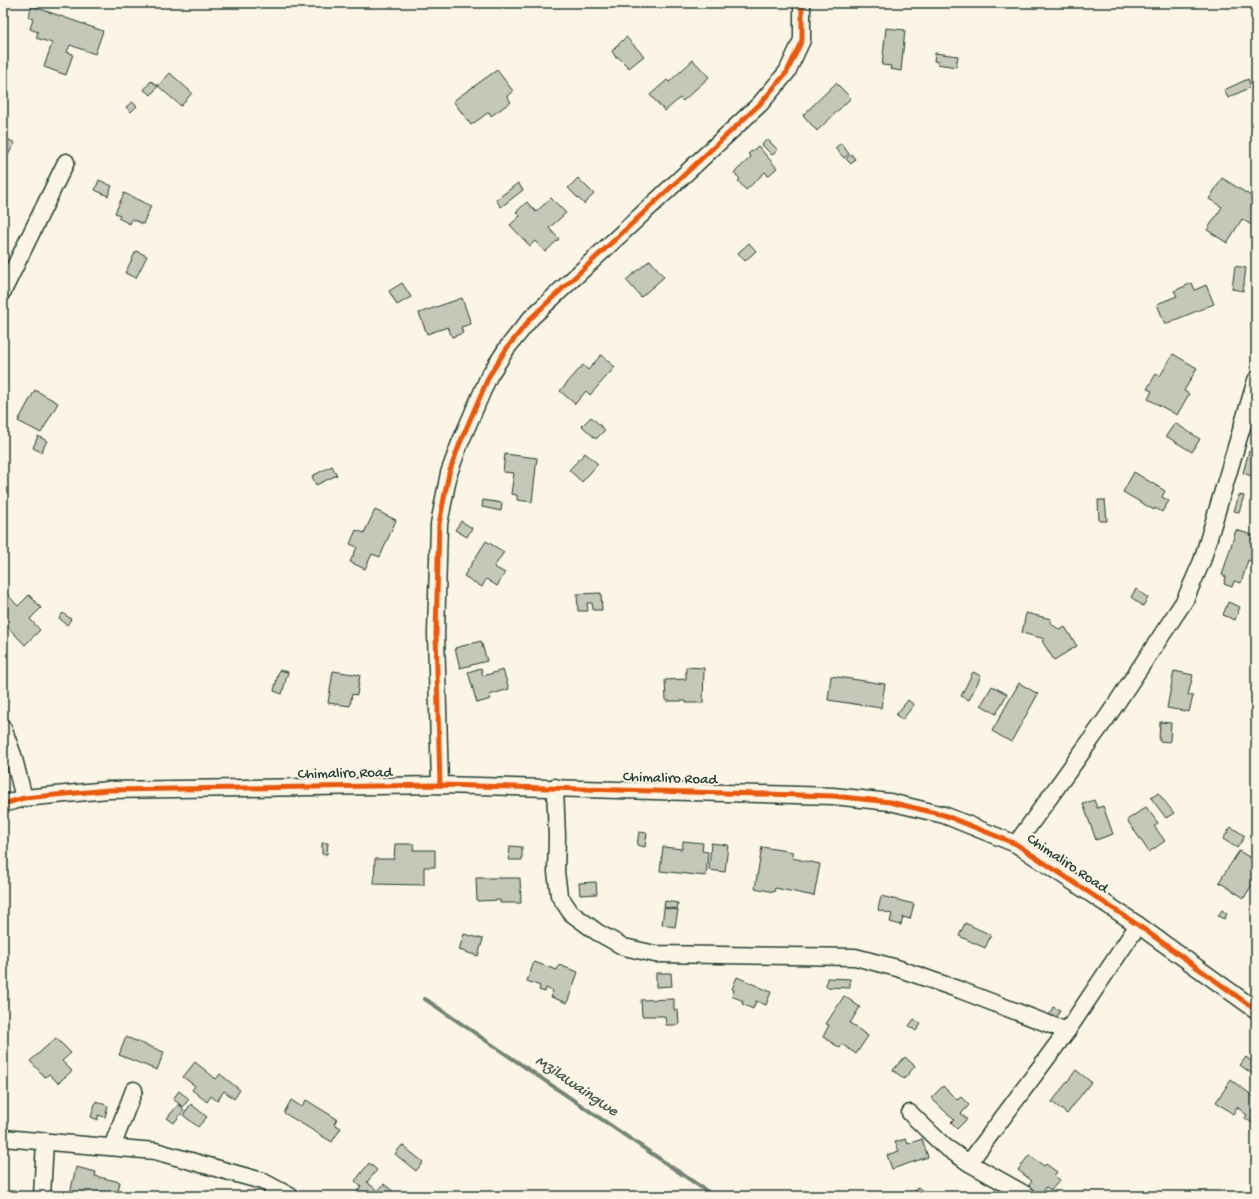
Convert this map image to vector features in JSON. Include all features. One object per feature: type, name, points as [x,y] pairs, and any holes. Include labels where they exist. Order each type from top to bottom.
[{"type":"street","points":[[440,785],[436,632],[439,524],[449,473],[460,443],[489,376],[507,348],[532,318],[760,104],[787,72],[802,40],[802,3]]},
{"type":"street","points":[[3,291],[66,162]]},
{"type":"street","points":[[1016,844],[1108,716],[1185,600],[1202,561],[1256,380]]},
{"type":"street","points":[[3,728],[13,755],[24,798]]},
{"type":"street","name":"Chimaliro Road","points":[[3,804],[24,798],[108,790],[440,785],[833,796],[890,802],[944,815],[1016,844],[1138,925],[1256,1010]]},
{"type":"street","points":[[555,788],[558,838],[556,872],[559,895],[570,913],[597,932],[624,947],[655,954],[855,957],[897,968],[960,990],[1067,1031]]},
{"type":"street","points":[[969,1163],[1067,1031],[1138,925]]},
{"type":"street","points":[[112,1147],[134,1090]]},
{"type":"street","points":[[910,1113],[944,1146],[969,1163],[1028,1196]]},
{"type":"street","points":[[3,1138],[156,1152],[262,1181],[290,1196]]},
{"type":"street","points":[[42,1196],[45,1141]]},
{"type":"building","points":[[32,6],[103,31],[95,54],[70,45],[67,52],[73,54],[66,75],[44,67],[52,43],[36,38],[38,32],[30,29],[33,19],[28,17]]},
{"type":"building","points":[[886,28],[905,30],[901,71],[890,69],[891,66],[882,65]]},
{"type":"building","points":[[626,37],[644,56],[629,68],[617,56],[616,58],[612,51]]},
{"type":"building","points":[[935,53],[958,56],[956,67],[937,64],[938,62],[934,61]]},
{"type":"building","points":[[693,60],[709,77],[683,101],[680,98],[665,111],[650,95],[667,80],[669,82]]},
{"type":"building","points":[[497,70],[513,91],[507,96],[511,102],[491,116],[489,112],[471,125],[453,101]]},
{"type":"building","points":[[170,73],[192,93],[181,106],[158,86]]},
{"type":"building","points":[[1248,79],[1251,87],[1228,98],[1224,90]]},
{"type":"building","points":[[151,81],[158,86],[151,95],[144,90]]},
{"type":"building","points":[[836,83],[851,98],[817,131],[803,115]]},
{"type":"building","points":[[132,102],[137,106],[131,112],[126,107]]},
{"type":"building","points":[[3,137],[15,143],[5,160],[3,159]]},
{"type":"building","points":[[767,139],[778,150],[772,155],[762,145]]},
{"type":"building","points":[[841,143],[849,154],[844,158],[835,148]]},
{"type":"building","points":[[758,146],[777,168],[768,176],[765,172],[746,190],[738,181],[740,179],[734,173],[751,157],[748,154]]},
{"type":"building","points":[[851,154],[855,159],[851,164],[846,159]]},
{"type":"building","points":[[578,178],[594,194],[584,204],[568,188]]},
{"type":"building","points":[[1222,178],[1256,199],[1256,228],[1242,219],[1227,243],[1207,230],[1222,207],[1209,199]]},
{"type":"building","points":[[99,180],[112,186],[108,196],[95,190]]},
{"type":"building","points":[[518,183],[523,190],[501,207],[496,200]]},
{"type":"building","points":[[124,193],[151,206],[143,224],[132,219],[130,224],[118,218],[120,215],[115,213]]},
{"type":"building","points":[[551,198],[566,213],[549,228],[559,239],[545,252],[535,241],[530,246],[510,225],[520,216],[516,212],[527,202],[536,212]]},
{"type":"building","points":[[749,243],[756,251],[745,261],[738,253]]},
{"type":"building","points":[[136,251],[147,256],[136,278],[125,273]]},
{"type":"building","points":[[650,260],[664,277],[641,297],[626,280]]},
{"type":"building","points":[[1235,266],[1246,268],[1243,291],[1232,289]]},
{"type":"building","points":[[402,283],[411,297],[397,305],[389,291]]},
{"type":"building","points":[[1192,283],[1195,290],[1206,285],[1214,304],[1165,324],[1157,304],[1177,296],[1174,291]]},
{"type":"building","points":[[462,298],[471,324],[461,327],[463,333],[452,337],[448,327],[427,334],[419,313]]},
{"type":"building","points":[[1173,354],[1197,368],[1184,391],[1189,394],[1177,415],[1148,399],[1152,391],[1147,389],[1156,374],[1160,376]]},
{"type":"building","points":[[601,355],[615,367],[590,395],[586,391],[575,404],[560,391],[583,365],[588,370]]},
{"type":"building","points":[[35,390],[58,403],[41,433],[18,421]]},
{"type":"building","points":[[591,417],[605,430],[596,439],[582,426]]},
{"type":"building","points":[[1175,423],[1200,439],[1192,452],[1166,436]]},
{"type":"building","points":[[38,436],[47,441],[41,452],[33,448]]},
{"type":"building","points":[[1249,451],[1256,453],[1256,461],[1252,476],[1243,473]]},
{"type":"building","points":[[585,453],[598,464],[582,482],[569,470]]},
{"type":"building","points":[[505,454],[537,458],[532,502],[517,500],[517,495],[511,494],[514,473],[503,472]]},
{"type":"building","points":[[332,466],[337,475],[316,485],[312,476]]},
{"type":"building","points":[[1134,472],[1165,491],[1162,497],[1169,501],[1162,512],[1155,508],[1154,510],[1123,492]]},
{"type":"building","points":[[1239,495],[1244,496],[1239,512],[1234,511]]},
{"type":"building","points":[[483,500],[502,503],[501,511],[482,507]]},
{"type":"building","points":[[1098,500],[1105,500],[1107,521],[1099,521]]},
{"type":"building","points":[[375,510],[396,520],[380,557],[372,554],[365,569],[350,562],[357,547],[350,544],[356,530],[364,533]]},
{"type":"building","points":[[461,521],[472,528],[467,537],[455,530]]},
{"type":"building","points":[[1236,530],[1256,536],[1256,560],[1255,562],[1248,560],[1241,583],[1234,581],[1232,587],[1224,584],[1226,577],[1222,575]]},
{"type":"building","points":[[486,541],[504,552],[494,567],[505,573],[497,586],[486,579],[482,587],[464,576]]},
{"type":"building","points":[[1136,589],[1148,598],[1143,606],[1131,597]]},
{"type":"building","points":[[3,590],[18,606],[29,595],[41,608],[30,619],[40,630],[25,645],[3,622]]},
{"type":"building","points":[[601,593],[602,610],[593,610],[592,603],[587,603],[588,611],[578,611],[577,594]]},
{"type":"building","points":[[1228,602],[1240,607],[1235,620],[1223,615]]},
{"type":"building","points":[[63,613],[71,619],[67,625],[59,618]]},
{"type":"building","points":[[1026,613],[1051,619],[1050,623],[1060,630],[1065,627],[1077,646],[1054,660],[1042,641],[1045,639],[1022,633]]},
{"type":"building","points":[[481,641],[487,661],[460,668],[455,648]]},
{"type":"building","points":[[686,667],[704,668],[703,703],[666,701],[665,680],[686,679]]},
{"type":"building","points":[[481,668],[483,676],[503,670],[509,689],[489,695],[491,699],[477,703],[468,672]]},
{"type":"building","points":[[279,670],[288,672],[282,694],[274,691]]},
{"type":"building","points":[[333,671],[360,675],[357,695],[352,694],[350,706],[328,703]]},
{"type":"building","points":[[1174,671],[1193,675],[1188,695],[1193,696],[1189,712],[1167,708]]},
{"type":"building","points":[[973,672],[981,676],[969,700],[961,696]]},
{"type":"building","points":[[831,676],[885,684],[881,708],[828,700]]},
{"type":"building","points":[[1019,683],[1038,694],[1011,742],[992,731]]},
{"type":"building","points":[[992,686],[1007,694],[996,714],[981,705]]},
{"type":"building","points":[[908,700],[914,705],[902,720],[896,715]]},
{"type":"building","points":[[1160,722],[1171,723],[1170,742],[1159,741]]},
{"type":"building","points":[[1158,793],[1174,813],[1166,818],[1151,798]]},
{"type":"building","points":[[1094,800],[1097,808],[1103,806],[1113,834],[1096,840],[1083,804]]},
{"type":"building","points":[[1146,807],[1158,823],[1154,826],[1165,841],[1149,852],[1127,820]]},
{"type":"building","points":[[1231,827],[1245,836],[1237,848],[1223,839]]},
{"type":"building","points":[[639,832],[647,833],[645,847],[637,845]]},
{"type":"building","points":[[683,841],[703,843],[702,851],[708,852],[706,876],[660,871],[663,847],[682,849]]},
{"type":"building","points":[[322,843],[328,843],[327,854],[322,854]]},
{"type":"building","points":[[711,843],[728,845],[725,872],[709,870]]},
{"type":"building","points":[[395,844],[414,844],[413,850],[435,850],[435,867],[424,867],[424,885],[374,884],[375,859],[394,859]]},
{"type":"building","points":[[510,846],[522,847],[522,860],[509,860]]},
{"type":"building","points":[[762,847],[793,852],[792,858],[820,864],[814,896],[775,888],[774,892],[755,888]]},
{"type":"building","points":[[1239,851],[1256,861],[1256,878],[1244,898],[1219,882]]},
{"type":"building","points":[[476,878],[520,878],[521,903],[500,903],[500,900],[477,901]]},
{"type":"building","points":[[596,882],[597,894],[580,895],[579,883]]},
{"type":"building","points":[[881,896],[914,904],[910,919],[903,917],[901,925],[890,922],[892,914],[878,910]]},
{"type":"building","points":[[665,901],[678,903],[677,909],[664,907]]},
{"type":"building","points":[[664,908],[678,910],[675,927],[662,925]]},
{"type":"building","points":[[1222,910],[1227,914],[1224,919],[1218,916]]},
{"type":"building","points":[[965,923],[991,935],[985,948],[959,936]]},
{"type":"building","points":[[464,934],[483,939],[478,956],[459,950]]},
{"type":"building","points":[[534,962],[557,970],[559,965],[578,972],[567,1003],[551,997],[553,991],[546,988],[545,992],[539,990],[540,986],[527,981]]},
{"type":"building","points":[[656,973],[671,973],[672,986],[656,987]]},
{"type":"building","points":[[737,977],[771,992],[766,1005],[756,1001],[753,1009],[742,1004],[743,1001],[732,996],[734,990],[732,989]]},
{"type":"building","points":[[827,978],[850,979],[850,988],[826,987]]},
{"type":"building","points":[[844,996],[860,1007],[850,1023],[868,1036],[856,1054],[842,1044],[840,1048],[823,1037],[829,1025],[826,1024]]},
{"type":"building","points":[[674,999],[674,1010],[678,1010],[679,1025],[666,1025],[665,1016],[642,1016],[641,1000]]},
{"type":"building","points":[[1053,1007],[1060,1010],[1056,1019],[1049,1016]]},
{"type":"building","points":[[914,1019],[921,1024],[916,1031],[909,1026]]},
{"type":"building","points":[[126,1037],[164,1052],[157,1070],[119,1055]]},
{"type":"building","points":[[56,1038],[71,1053],[62,1061],[72,1071],[58,1083],[49,1074],[45,1077],[30,1061]]},
{"type":"building","points":[[905,1057],[915,1066],[904,1079],[893,1070]]},
{"type":"building","points":[[1246,1057],[1256,1065],[1256,1077],[1240,1065]]},
{"type":"building","points":[[195,1062],[216,1079],[220,1074],[240,1090],[234,1099],[224,1091],[217,1101],[211,1096],[207,1102],[192,1090],[195,1086],[183,1077]]},
{"type":"building","points":[[1076,1070],[1091,1082],[1067,1114],[1052,1102]]},
{"type":"building","points":[[1231,1080],[1256,1098],[1255,1125],[1245,1118],[1247,1115],[1237,1107],[1233,1114],[1216,1102]]},
{"type":"building","points":[[943,1086],[957,1100],[961,1097],[969,1105],[961,1114],[967,1119],[957,1129],[951,1123],[954,1120],[931,1098]]},
{"type":"building","points":[[179,1091],[189,1099],[183,1107],[173,1099]]},
{"type":"building","points":[[291,1100],[302,1107],[306,1100],[337,1119],[334,1124],[341,1128],[332,1142],[284,1113]]},
{"type":"building","points":[[96,1101],[108,1106],[105,1117],[98,1115],[98,1120],[91,1117]]},
{"type":"building","points":[[179,1104],[184,1110],[174,1123],[167,1118]]},
{"type":"building","points":[[191,1104],[207,1117],[198,1127],[183,1115]]},
{"type":"building","points":[[906,1139],[908,1144],[922,1139],[928,1157],[892,1169],[887,1155],[899,1151],[895,1142]]},
{"type":"building","points":[[402,1145],[423,1162],[416,1171],[395,1154]]},
{"type":"building","points":[[1029,1155],[1044,1166],[1046,1164],[1057,1172],[1054,1176],[1060,1180],[1051,1190],[1046,1187],[1040,1195],[1028,1187],[1032,1181],[1018,1170]]},
{"type":"building","points":[[369,1163],[377,1170],[367,1182],[378,1191],[384,1184],[395,1193],[393,1196],[353,1196],[361,1187],[355,1181]]},
{"type":"building","points":[[76,1167],[96,1172],[95,1176],[120,1182],[117,1196],[70,1194]]},
{"type":"building","points":[[918,1187],[925,1193],[922,1196],[910,1196]]},
{"type":"waterway","name":"Mzilawaingwe","points":[[425,999],[714,1196]]},
{"type":"cycle path","points":[[440,785],[436,633],[439,524],[449,473],[460,443],[489,376],[507,348],[531,318],[760,104],[787,72],[802,40],[802,3]]},
{"type":"cycle path","points":[[3,804],[24,798],[108,790],[440,785],[833,796],[890,802],[944,815],[1016,844],[1138,925],[1256,1010]]}]
